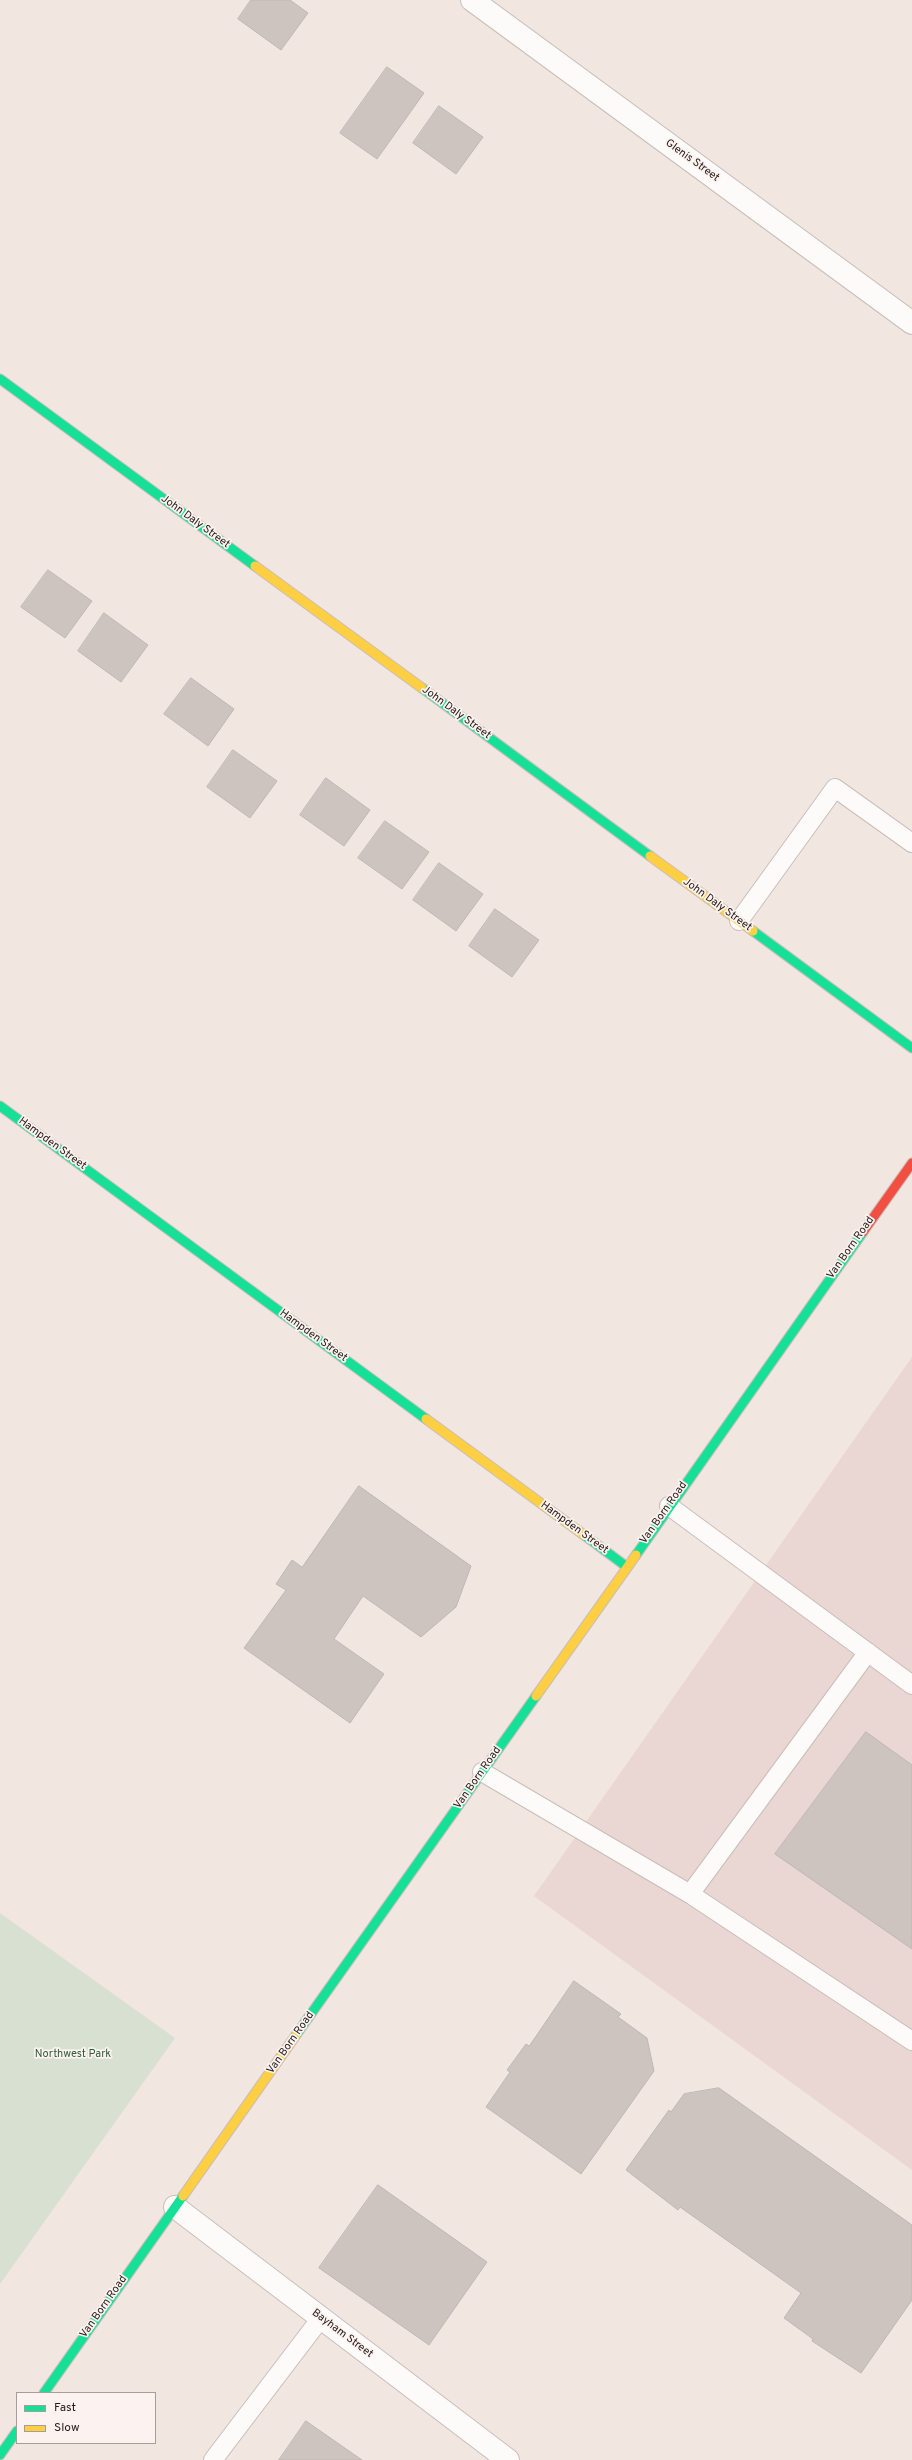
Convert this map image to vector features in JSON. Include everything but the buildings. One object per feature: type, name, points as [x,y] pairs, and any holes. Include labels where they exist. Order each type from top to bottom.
[{"type":"street","name":"Glenis Street","points":[[472,0],[912,323]]},
{"type":"street","name":"John Daly Street","points":[[0,379],[912,1048]]},
{"type":"street","name":"Hampden Street","points":[[0,1106],[627,1567]]},
{"type":"street","name":"Van Born Road","points":[[45,2392],[912,1163]]},
{"type":"street","name":"Bayham Street","points":[[175,2207],[508,2460]]},
{"type":"street","points":[[0,2455],[16,2431]]},
{"type":"lane","points":[[739,921],[835,788],[912,843]]},
{"type":"lane","points":[[670,1506],[912,1684]]},
{"type":"lane","points":[[690,1894],[868,1652]]},
{"type":"lane","points":[[482,1772],[690,1894],[912,2041]]},
{"type":"lane","points":[[213,2460],[321,2318]]},
{"type":"shaded area","points":[[912,1357],[912,2170],[534,1896]]},
{"type":"green space","name":"Northwest Park","points":[[0,1913],[175,2038],[0,2284]]},
{"type":"traffic: fast","points":[[0,379],[255,566]]},
{"type":"traffic: fast","points":[[422,688],[650,856]]},
{"type":"traffic: fast","points":[[753,931],[912,1048]]},
{"type":"traffic: fast","points":[[0,1106],[426,1419]]},
{"type":"traffic: fast","points":[[636,1555],[863,1232]]},
{"type":"traffic: fast","points":[[584,1535],[627,1567]]},
{"type":"traffic: fast","points":[[296,2035],[536,1696]]},
{"type":"traffic: fast","points":[[45,2392],[183,2196]]},
{"type":"traffic: fast","points":[[0,2455],[16,2432]]},
{"type":"traffic: slow","points":[[255,566],[422,688]]},
{"type":"traffic: slow","points":[[650,856],[753,931]]},
{"type":"traffic: slow","points":[[426,1419],[584,1535]]},
{"type":"traffic: slow","points":[[536,1696],[636,1555]]},
{"type":"traffic: slow","points":[[183,2196],[296,2035]]},
{"type":"traffic: jam","points":[[863,1232],[912,1163]]}]
